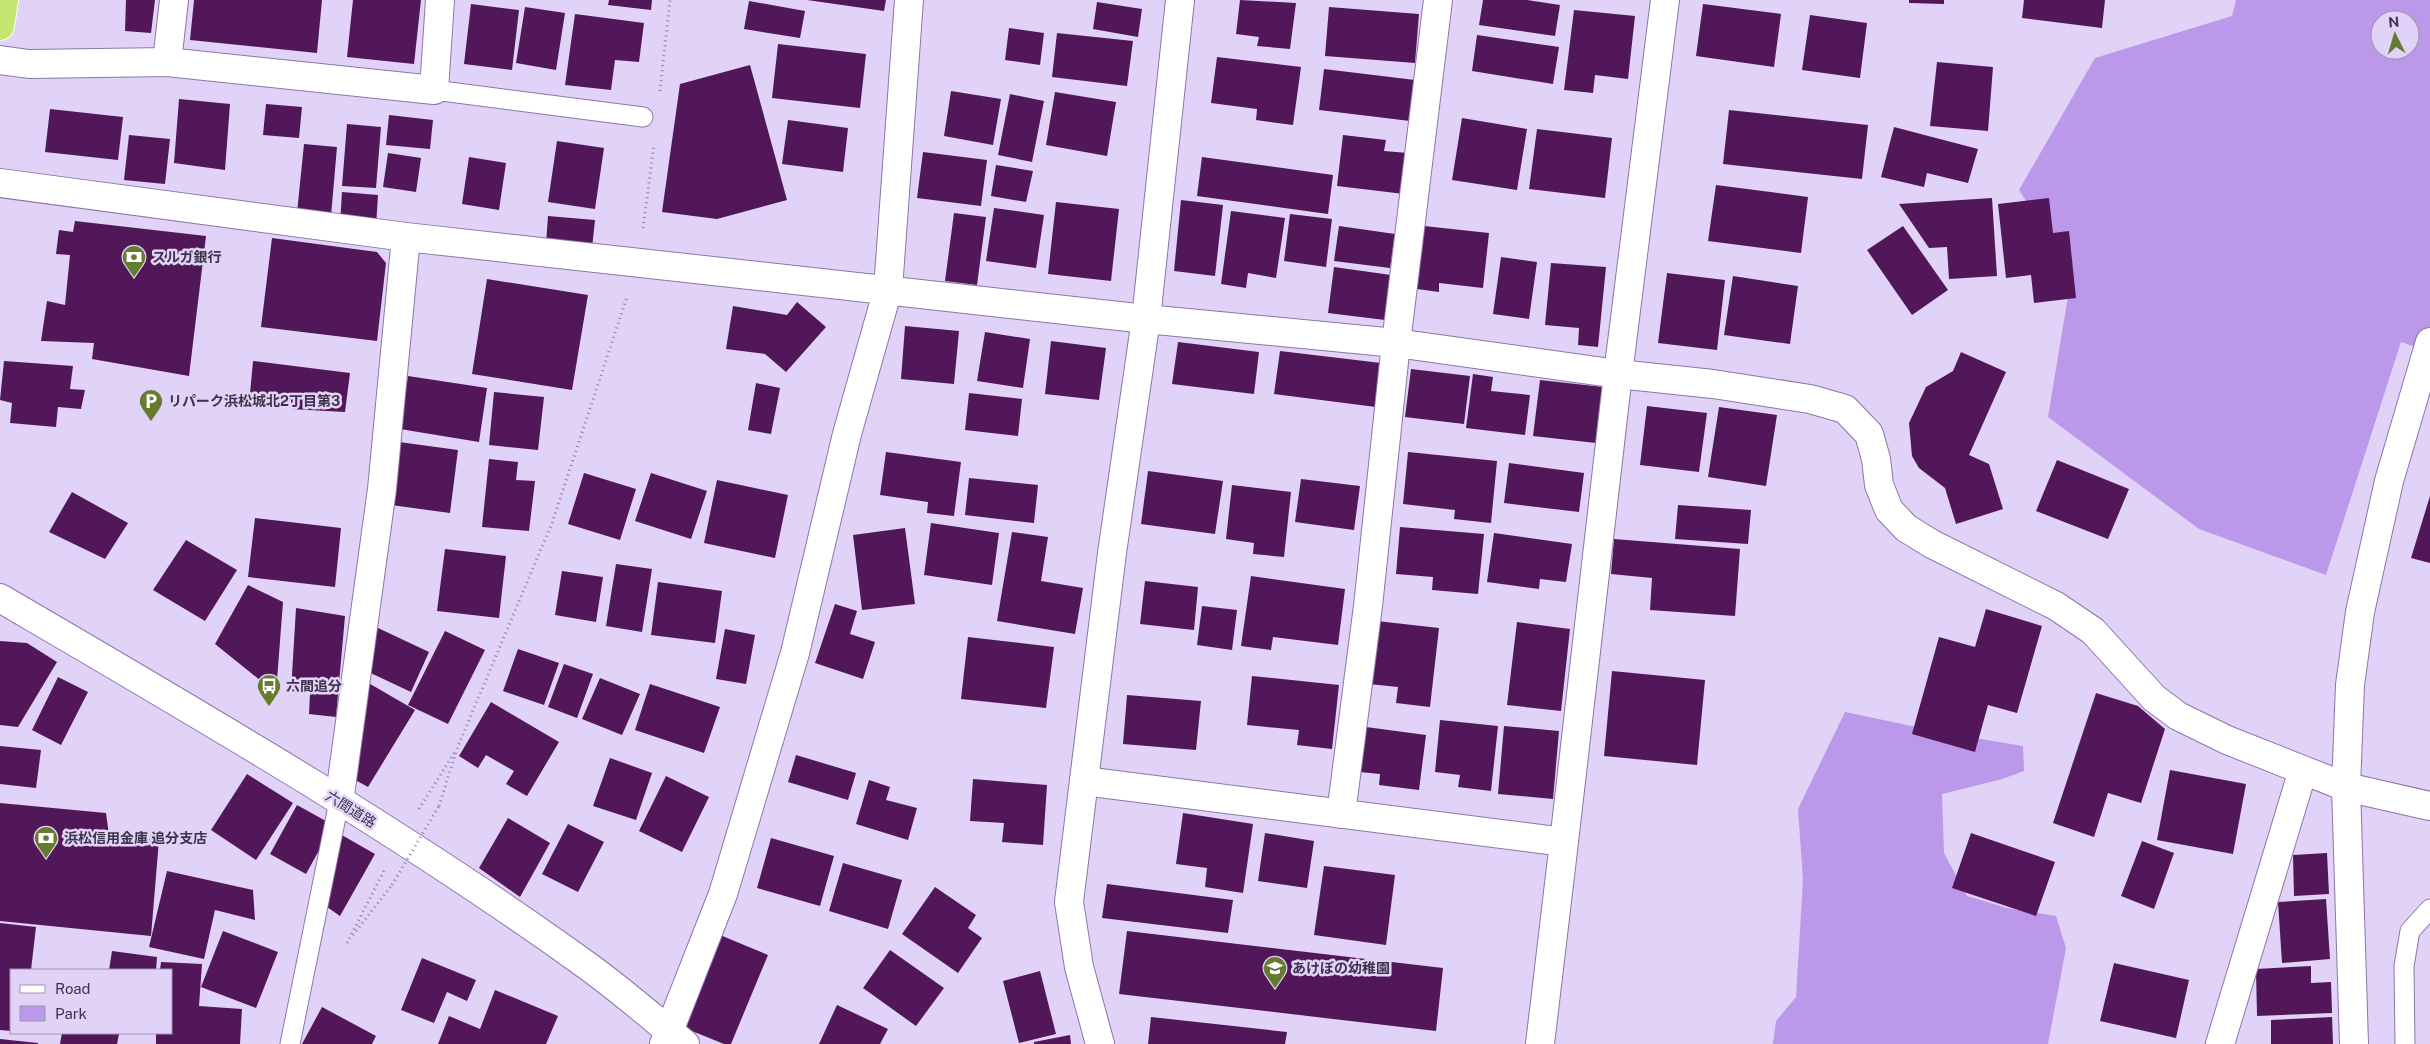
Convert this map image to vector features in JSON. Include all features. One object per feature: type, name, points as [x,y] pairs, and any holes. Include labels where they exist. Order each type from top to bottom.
[{"type":"highway","points":[[0,26],[4,0]]},
{"type":"street","points":[[167,62],[174,0]]},
{"type":"street","points":[[0,60],[29,64],[167,62],[434,90],[440,0]]},
{"type":"street","points":[[673,1040],[723,894],[795,653],[847,434],[888,289],[909,0]]},
{"type":"street","points":[[1100,1044],[1079,967],[1069,902],[1112,552],[1146,319],[1180,0]]},
{"type":"street","points":[[1341,814],[1368,606],[1396,343],[1438,0]]},
{"type":"street","points":[[1540,1044],[1618,374],[1665,0]]},
{"type":"street","points":[[0,183],[406,237],[1146,319],[1396,343],[1618,374],[1713,384],[1790,396],[1845,409],[1869,434],[1876,459],[1879,485],[1889,510],[1906,528],[1932,544],[2056,606],[2092,631],[2154,698],[2178,716],[2227,740],[2346,788],[2430,806]]},
{"type":"street","points":[[339,802],[382,489],[406,237]]},
{"type":"street","points":[[2354,1044],[2346,788],[2350,685],[2360,612],[2389,481],[2430,342]]},
{"type":"street","name":"六間道路","points":[[0,598],[235,736],[430,859],[590,968],[673,1040]]},
{"type":"street","points":[[2220,1044],[2303,770]]},
{"type":"street","points":[[1084,781],[1564,842]]},
{"type":"lane","points":[[434,90],[643,117]]},
{"type":"lane","points":[[290,1044],[339,802]]},
{"type":"lane","points":[[2405,1044],[2404,966],[2410,931],[2430,908]]},
{"type":"path","points":[[659,99],[670,0]]},
{"type":"path","points":[[347,943],[392,885],[439,806],[458,746],[552,523],[638,262],[655,138]]},
{"type":"green space","points":[[2236,0],[2430,0],[2430,352],[2401,342],[2326,575],[2199,529],[2048,417],[2072,272],[2019,190],[2095,58],[2232,16]]},
{"type":"green space","points":[[1845,712],[1945,733],[2023,746],[2024,771],[2002,779],[1942,794],[1944,853],[1967,896],[2007,908],[2056,916],[2066,948],[2048,1044],[1773,1044],[1776,1021],[1796,997],[1803,879],[1798,809]]},
{"type":"building","points":[[126,0],[155,0],[151,33],[125,31]]},
{"type":"building","points":[[194,0],[322,0],[317,53],[190,40]]},
{"type":"building","points":[[353,0],[421,0],[414,64],[347,57]]},
{"type":"building","points":[[609,0],[652,0],[651,10],[608,5]]},
{"type":"building","points":[[807,0],[886,0],[884,11]]},
{"type":"building","points":[[1240,0],[1296,3],[1290,49],[1257,46],[1259,37],[1236,34]]},
{"type":"building","points":[[1483,0],[1527,0],[1560,5],[1555,36],[1479,25]]},
{"type":"building","points":[[1909,0],[1944,0],[1944,4],[1909,3]]},
{"type":"building","points":[[2024,0],[2105,0],[2102,28],[2022,18]]},
{"type":"building","points":[[749,1],[805,11],[800,38],[744,29]]},
{"type":"building","points":[[1097,2],[1142,9],[1138,37],[1093,29]]},
{"type":"building","points":[[471,4],[519,10],[512,70],[464,64]]},
{"type":"building","points":[[1703,4],[1781,14],[1774,67],[1696,56]]},
{"type":"building","points":[[525,7],[565,13],[556,70],[516,63]]},
{"type":"building","points":[[1329,7],[1419,14],[1415,63],[1325,56]]},
{"type":"building","points":[[1574,10],[1635,16],[1628,79],[1595,75],[1593,93],[1564,90]]},
{"type":"building","points":[[575,14],[644,23],[639,62],[615,60],[611,90],[565,85]]},
{"type":"building","points":[[1810,15],[1867,23],[1860,78],[1802,70]]},
{"type":"building","points":[[1009,28],[1044,33],[1040,65],[1005,60]]},
{"type":"building","points":[[1057,33],[1133,41],[1127,86],[1052,77]]},
{"type":"building","points":[[1477,35],[1559,47],[1553,84],[1472,71]]},
{"type":"building","points":[[778,44],[866,54],[860,108],[772,98]]},
{"type":"building","points":[[1217,57],[1301,67],[1293,125],[1256,120],[1257,109],[1211,103]]},
{"type":"building","points":[[1937,62],[1993,67],[1988,131],[1930,126]]},
{"type":"building","points":[[750,65],[787,200],[717,219],[662,212],[680,84]]},
{"type":"building","points":[[1324,69],[1415,80],[1410,121],[1319,110]]},
{"type":"building","points":[[951,91],[1001,99],[993,145],[944,136]]},
{"type":"building","points":[[1055,92],[1116,102],[1107,156],[1046,145]]},
{"type":"building","points":[[1010,94],[1044,101],[1032,162],[998,155]]},
{"type":"building","points":[[179,99],[230,104],[225,170],[174,163]]},
{"type":"building","points":[[266,104],[302,107],[299,138],[263,135]]},
{"type":"building","points":[[50,109],[123,117],[118,160],[45,152]]},
{"type":"building","points":[[1729,110],[1868,125],[1862,179],[1723,164]]},
{"type":"building","points":[[389,115],[433,120],[430,149],[386,145]]},
{"type":"building","points":[[1462,118],[1527,129],[1517,190],[1452,180]]},
{"type":"building","points":[[788,120],[848,128],[843,172],[782,164]]},
{"type":"building","points":[[347,124],[381,127],[376,188],[342,186]]},
{"type":"building","points":[[1894,127],[1978,149],[1968,183],[1927,173],[1924,187],[1881,177]]},
{"type":"building","points":[[1537,129],[1612,138],[1605,198],[1529,189]]},
{"type":"building","points":[[129,135],[170,139],[165,184],[124,180]]},
{"type":"building","points":[[1343,135],[1386,140],[1384,151],[1408,153],[1404,194],[1337,186]]},
{"type":"building","points":[[557,141],[604,148],[595,209],[548,202]]},
{"type":"building","points":[[304,144],[337,147],[331,216],[297,213]]},
{"type":"building","points":[[923,152],[987,160],[981,206],[917,198]]},
{"type":"building","points":[[388,153],[421,158],[416,192],[383,187]]},
{"type":"building","points":[[469,157],[506,163],[499,210],[462,204]]},
{"type":"building","points":[[1202,157],[1333,175],[1328,214],[1197,196]]},
{"type":"building","points":[[996,165],[1033,171],[1026,202],[991,196]]},
{"type":"building","points":[[1716,185],[1808,197],[1801,253],[1708,241]]},
{"type":"building","points":[[342,192],[378,195],[376,227],[340,224]]},
{"type":"building","points":[[1992,198],[1997,276],[1949,279],[1947,247],[1929,248],[1899,204]]},
{"type":"building","points":[[2049,198],[2053,233],[2069,231],[2076,298],[2034,303],[2031,275],[2006,278],[1998,204]]},
{"type":"building","points":[[1181,200],[1223,205],[1215,276],[1174,271]]},
{"type":"building","points":[[1056,202],[1119,209],[1111,281],[1048,274]]},
{"type":"building","points":[[994,208],[1044,215],[1036,268],[986,261]]},
{"type":"building","points":[[1231,211],[1285,218],[1276,278],[1248,273],[1246,288],[1221,284]]},
{"type":"building","points":[[954,213],[986,217],[977,285],[945,281]]},
{"type":"building","points":[[1290,214],[1332,219],[1326,267],[1284,261]]},
{"type":"building","points":[[548,216],[595,220],[592,248],[546,244]]},
{"type":"building","name":"スルガ銀行","points":[[75,221],[206,236],[189,376],[92,359],[94,343],[41,341],[47,301],[65,305],[70,255],[56,254],[59,230],[73,232]]},
{"type":"building","points":[[1339,226],[1395,234],[1390,268],[1334,261]]},
{"type":"building","points":[[1424,226],[1489,233],[1483,288],[1439,283],[1439,292],[1417,289]]},
{"type":"building","points":[[1903,226],[1948,290],[1912,315],[1867,250]]},
{"type":"building","points":[[272,238],[377,252],[386,263],[377,341],[261,327]]},
{"type":"building","points":[[1501,257],[1537,262],[1529,319],[1493,314]]},
{"type":"building","points":[[1551,263],[1606,267],[1598,347],[1578,345],[1579,328],[1545,325]]},
{"type":"building","points":[[1334,267],[1391,275],[1385,320],[1328,313]]},
{"type":"building","points":[[1667,273],[1725,280],[1717,350],[1658,343]]},
{"type":"building","points":[[1733,276],[1798,286],[1790,344],[1724,335]]},
{"type":"building","points":[[487,279],[588,295],[572,390],[472,374]]},
{"type":"building","points":[[797,302],[826,327],[786,372],[765,354],[726,349],[733,306],[787,315]]},
{"type":"building","points":[[905,326],[959,331],[954,384],[901,379]]},
{"type":"building","points":[[985,332],[1030,339],[1023,388],[977,381]]},
{"type":"building","points":[[1051,341],[1106,348],[1099,400],[1045,394]]},
{"type":"building","points":[[1178,342],[1259,352],[1254,394],[1172,384]]},
{"type":"building","points":[[1280,351],[1381,363],[1376,407],[1274,394]]},
{"type":"building","points":[[1961,352],[2006,372],[1969,455],[1989,464],[2003,509],[1956,524],[1945,488],[1919,468],[1912,456],[1909,423],[1926,387],[1953,371]]},
{"type":"building","points":[[4,361],[73,366],[70,389],[85,390],[81,409],[58,407],[56,427],[10,423],[12,403],[0,400]]},
{"type":"building","points":[[253,361],[350,373],[345,412],[291,409],[291,400],[250,394]]},
{"type":"building","points":[[1411,369],[1470,376],[1464,424],[1405,417]]},
{"type":"building","points":[[1473,374],[1493,377],[1491,391],[1530,395],[1525,435],[1466,428]]},
{"type":"building","points":[[408,376],[487,388],[479,442],[400,429]]},
{"type":"building","points":[[1540,380],[1603,387],[1596,443],[1533,436]]},
{"type":"building","points":[[756,383],[780,388],[771,434],[748,430]]},
{"type":"building","points":[[494,392],[544,397],[538,450],[489,445]]},
{"type":"building","points":[[969,393],[1022,399],[1018,436],[965,430]]},
{"type":"building","points":[[1647,406],[1707,413],[1699,472],[1640,465]]},
{"type":"building","points":[[1719,407],[1777,415],[1766,486],[1708,477]]},
{"type":"building","points":[[399,442],[458,450],[450,513],[391,505]]},
{"type":"building","points":[[886,452],[961,462],[954,516],[927,513],[928,502],[880,495]]},
{"type":"building","points":[[1408,452],[1497,461],[1491,523],[1454,519],[1455,510],[1403,504]]},
{"type":"building","points":[[489,459],[518,462],[516,480],[535,481],[529,531],[482,527]]},
{"type":"building","points":[[2057,460],[2129,489],[2108,539],[2036,511]]},
{"type":"building","points":[[1509,463],[1584,473],[1579,512],[1504,503]]},
{"type":"building","points":[[1148,471],[1223,481],[1215,534],[1141,524]]},
{"type":"building","points":[[584,473],[636,489],[620,540],[568,524]]},
{"type":"building","points":[[651,473],[707,491],[691,539],[635,521]]},
{"type":"building","points":[[969,478],[1038,485],[1034,523],[965,515]]},
{"type":"building","points":[[1301,479],[1360,486],[1354,530],[1295,522]]},
{"type":"building","points":[[717,480],[788,495],[775,558],[704,543]]},
{"type":"building","points":[[1232,485],[1291,492],[1284,557],[1253,554],[1254,543],[1226,539]]},
{"type":"building","points":[[72,492],[128,523],[105,559],[49,532]]},
{"type":"building","points":[[2430,496],[2430,563],[2411,558]]},
{"type":"building","points":[[1678,505],[1751,510],[1748,544],[1675,539]]},
{"type":"building","points":[[255,518],[341,528],[335,587],[248,577]]},
{"type":"building","points":[[931,523],[999,533],[992,585],[924,575]]},
{"type":"building","points":[[1400,527],[1484,534],[1478,594],[1432,590],[1433,577],[1396,574]]},
{"type":"building","points":[[905,528],[915,604],[862,610],[853,535]]},
{"type":"building","points":[[1012,532],[1048,537],[1041,581],[1083,588],[1075,634],[997,621]]},
{"type":"building","points":[[1494,533],[1572,544],[1566,582],[1540,579],[1539,589],[1487,582]]},
{"type":"building","points":[[1614,539],[1740,549],[1735,616],[1650,610],[1652,578],[1611,574]]},
{"type":"building","points":[[186,540],[237,570],[205,621],[153,590]]},
{"type":"building","points":[[445,549],[506,556],[499,618],[437,611]]},
{"type":"building","points":[[616,564],[652,569],[642,632],[606,626]]},
{"type":"building","points":[[562,571],[603,577],[596,622],[555,615]]},
{"type":"building","points":[[1251,576],[1345,589],[1338,645],[1273,637],[1271,650],[1241,646]]},
{"type":"building","points":[[1145,581],[1198,587],[1194,630],[1140,624]]},
{"type":"building","points":[[658,582],[722,591],[715,643],[651,635]]},
{"type":"building","points":[[248,585],[283,602],[276,693],[215,644]]},
{"type":"building","points":[[835,604],[857,611],[850,634],[875,642],[863,679],[815,663]]},
{"type":"building","points":[[1202,606],[1237,610],[1232,650],[1197,645]]},
{"type":"building","points":[[296,608],[345,616],[336,717],[309,714],[310,693],[291,691]]},
{"type":"building","points":[[1986,609],[2042,626],[2017,713],[1988,705],[1975,752],[1912,734],[1939,637],[1975,647]]},
{"type":"building","points":[[1377,621],[1439,628],[1430,707],[1396,703],[1398,687],[1369,684]]},
{"type":"building","points":[[1517,622],[1570,629],[1561,711],[1507,705]]},
{"type":"building","points":[[378,628],[429,652],[411,692],[360,668]]},
{"type":"building","points":[[725,629],[755,635],[746,684],[716,679]]},
{"type":"building","points":[[445,631],[485,650],[448,724],[408,705]]},
{"type":"building","points":[[968,637],[1054,647],[1046,708],[961,699]]},
{"type":"building","points":[[0,641],[27,643],[57,662],[18,727],[0,725]]},
{"type":"building","points":[[518,649],[559,663],[544,705],[503,691]]},
{"type":"building","points":[[564,664],[593,674],[577,718],[548,707]]},
{"type":"building","points":[[1612,671],[1705,680],[1697,765],[1604,756]]},
{"type":"building","points":[[1252,676],[1339,685],[1332,749],[1297,745],[1299,730],[1247,725]]},
{"type":"building","points":[[58,677],[88,692],[61,745],[32,730]]},
{"type":"building","points":[[600,678],[640,694],[622,735],[582,719]]},
{"type":"building","points":[[365,681],[415,710],[368,787],[350,777]]},
{"type":"building","points":[[650,684],[720,707],[704,753],[635,730]]},
{"type":"building","points":[[2096,693],[2138,706],[2165,729],[2141,803],[2108,793],[2094,837],[2053,823]]},
{"type":"building","points":[[1127,695],[1201,701],[1196,750],[1123,744]]},
{"type":"building","points":[[491,702],[559,742],[527,796],[506,784],[514,771],[486,755],[478,768],[459,756]]},
{"type":"building","points":[[1440,720],[1498,726],[1491,791],[1458,787],[1460,775],[1435,772]]},
{"type":"building","points":[[1504,726],[1559,731],[1553,799],[1498,794]]},
{"type":"building","points":[[1366,727],[1426,735],[1419,790],[1379,785],[1380,774],[1360,772]]},
{"type":"building","points":[[0,746],[41,750],[36,788],[0,784]]},
{"type":"building","points":[[796,755],[856,773],[848,800],[788,782]]},
{"type":"building","points":[[610,758],[652,773],[636,820],[593,806]]},
{"type":"building","points":[[2170,770],[2246,784],[2233,854],[2157,840]]},
{"type":"building","points":[[247,774],[293,803],[256,860],[211,830]]},
{"type":"building","points":[[666,776],[709,797],[682,852],[639,831]]},
{"type":"building","points":[[973,779],[1047,785],[1043,845],[1002,842],[1004,823],[970,821]]},
{"type":"building","points":[[869,780],[890,787],[886,800],[917,808],[908,840],[856,824]]},
{"type":"building","points":[[0,803],[106,813],[109,835],[159,840],[151,936],[0,921]]},
{"type":"building","points":[[297,805],[333,825],[306,874],[270,854]]},
{"type":"building","points":[[1183,813],[1253,824],[1243,893],[1205,887],[1207,868],[1176,864]]},
{"type":"building","points":[[508,818],[550,843],[520,897],[479,868]]},
{"type":"building","points":[[568,824],[604,842],[578,892],[542,874]]},
{"type":"building","points":[[1265,833],[1314,841],[1307,888],[1258,881]]},
{"type":"building","points":[[1971,833],[2055,862],[2036,916],[1952,888]]},
{"type":"building","points":[[340,834],[375,854],[340,916],[327,907]]},
{"type":"building","points":[[771,838],[834,856],[820,906],[757,888]]},
{"type":"building","points":[[2142,841],[2174,853],[2154,909],[2121,896]]},
{"type":"building","points":[[2327,853],[2329,894],[2294,896],[2293,855]]},
{"type":"building","points":[[843,863],[902,880],[888,929],[829,911]]},
{"type":"building","points":[[1324,866],[1395,875],[1386,945],[1314,935]]},
{"type":"building","points":[[167,871],[253,890],[255,920],[215,910],[204,959],[149,947]]},
{"type":"building","points":[[1107,884],[1233,900],[1228,933],[1102,918]]},
{"type":"building","points":[[935,887],[976,915],[968,928],[982,938],[958,973],[902,934]]},
{"type":"building","points":[[2326,899],[2330,959],[2282,963],[2278,902]]},
{"type":"building","points":[[0,923],[36,927],[31,969],[10,969],[10,1031],[0,1030]]},
{"type":"building","points":[[223,931],[278,952],[256,1008],[201,987]]},
{"type":"building","points":[[1127,931],[1443,968],[1436,1031],[1119,994]]},
{"type":"building","points":[[720,935],[768,955],[731,1044],[724,1044],[682,1027]]},
{"type":"building","points":[[890,950],[944,988],[916,1026],[863,988]]},
{"type":"building","points":[[112,951],[157,957],[156,969],[109,969]]},
{"type":"building","points":[[422,958],[476,980],[467,1001],[447,992],[434,1023],[401,1010]]},
{"type":"building","points":[[161,962],[202,964],[199,1006],[242,1009],[240,1044],[156,1044],[156,1034],[172,1034],[172,969],[160,969]]},
{"type":"building","points":[[2114,963],[2189,980],[2176,1038],[2100,1021]]},
{"type":"building","points":[[2311,966],[2311,983],[2331,982],[2332,1013],[2257,1016],[2256,969]]},
{"type":"building","points":[[1040,971],[1056,1034],[1019,1043],[1003,981]]},
{"type":"building","points":[[495,990],[558,1016],[546,1044],[438,1044],[449,1016],[480,1029]]},
{"type":"building","points":[[837,1005],[888,1029],[880,1044],[819,1044]]},
{"type":"building","points":[[322,1007],[376,1036],[372,1044],[302,1044]]},
{"type":"building","points":[[1151,1017],[1287,1032],[1285,1044],[1148,1044]]},
{"type":"building","points":[[2332,1017],[2333,1044],[2271,1044],[2271,1020]]},
{"type":"building","points":[[62,1034],[119,1034],[117,1044],[60,1044]]},
{"type":"building","points":[[1070,1035],[1071,1044],[1034,1044],[1034,1042]]},
{"type":"building","points":[[0,1039],[38,1043],[38,1044],[0,1044]]},
{"type":"place","name":"スルガ銀行","points":[[134,278]]},
{"type":"place","name":"リパーク浜松城北2丁目第3","points":[[151,422]]},
{"type":"place","name":"六間追分","points":[[269,707]]},
{"type":"place","name":"浜松信用金庫 追分支店","points":[[46,859]]},
{"type":"place","name":"あけぼの幼稚園","points":[[1275,989]]}]
